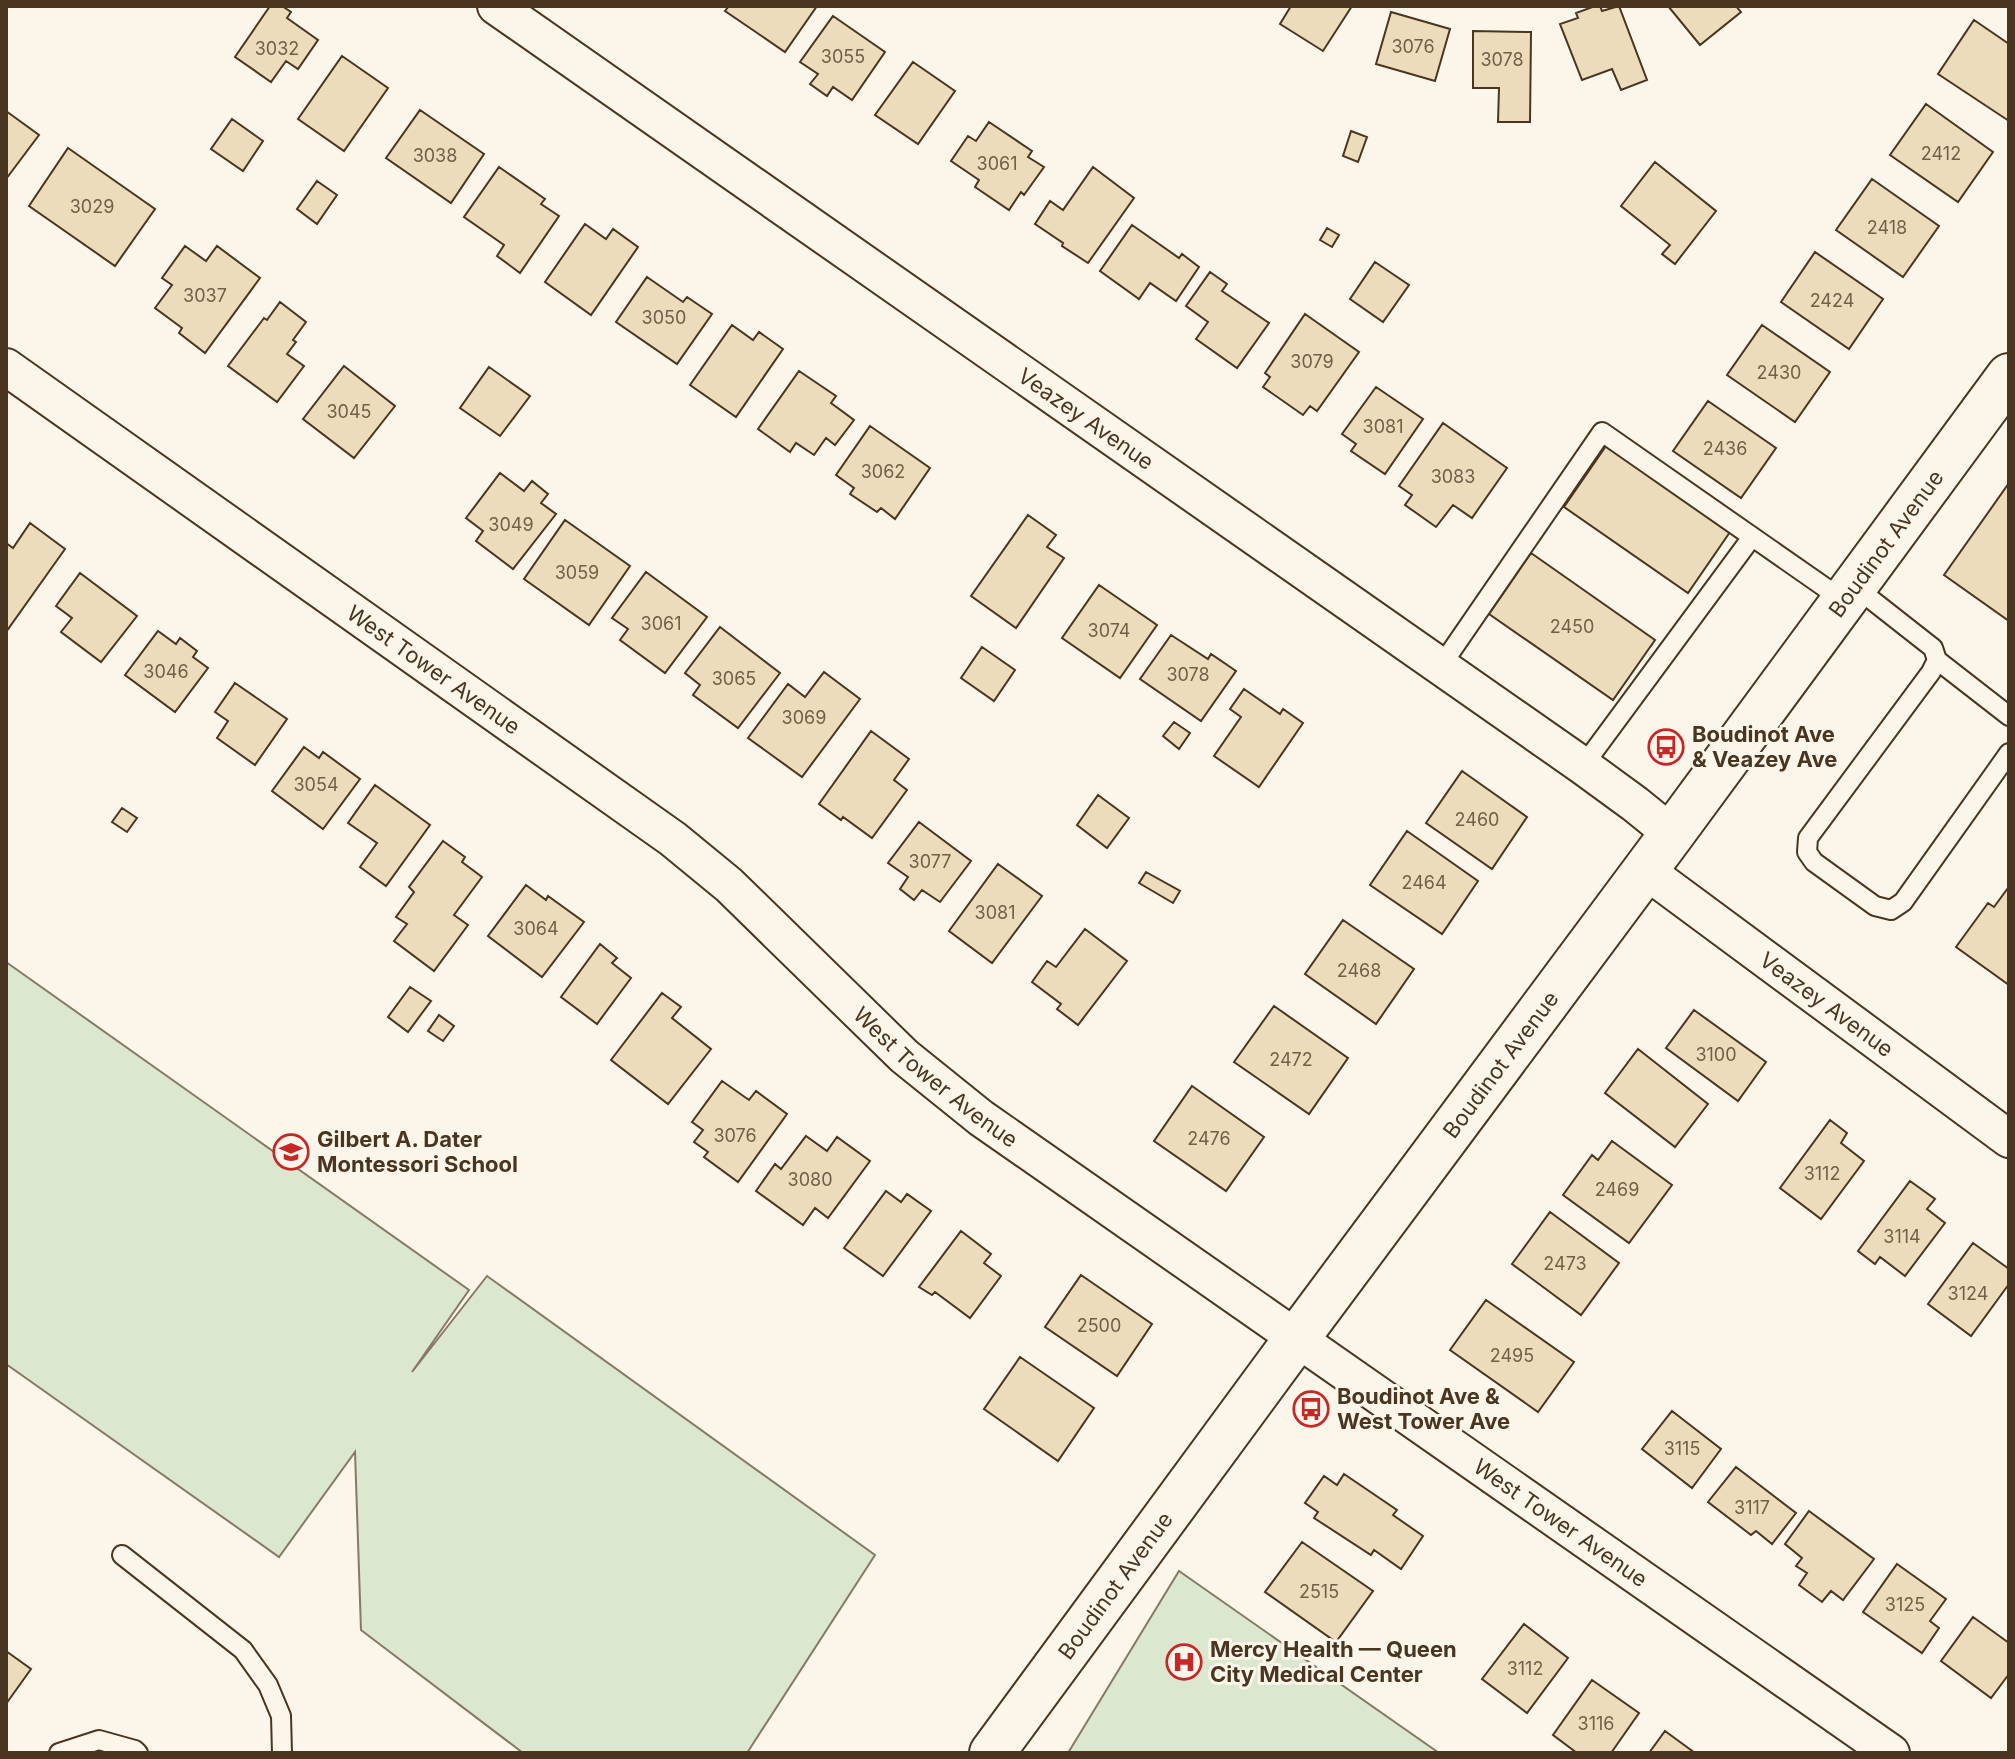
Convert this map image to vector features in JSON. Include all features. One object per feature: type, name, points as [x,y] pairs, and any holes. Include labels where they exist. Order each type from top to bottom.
[{"type":"street","name":"Veazey Avenue","points":[[496,6],[1441,666],[1583,766],[1672,834]]},
{"type":"street","name":"West Tower Avenue","points":[[6,367],[673,839],[729,885],[904,1056],[981,1118],[1891,1753]]},
{"type":"street","name":"Boudinot Avenue","points":[[992,1753],[2009,376]]},
{"type":"street","name":"Veazey Avenue","points":[[1645,870],[2009,1139]]},
{"type":"lane","points":[[1441,666],[1602,432],[1752,537],[1849,593],[1933,648],[1937,660],[2009,716]]},
{"type":"lane","points":[[1583,766],[1752,537]]},
{"type":"lane","points":[[1937,660],[1808,838],[1807,852],[1814,862],[1875,906],[1891,910],[1903,902],[2009,753]]},
{"type":"lane","points":[[122,1555],[243,1650],[268,1685],[281,1716],[282,1753]]},
{"type":"lane","points":[[59,1753],[99,1740],[138,1753]]},
{"type":"green space","points":[[6,962],[469,1290],[412,1372],[487,1276],[875,1555],[747,1753],[523,1753],[361,1630],[355,1452],[279,1557],[6,1364]]},
{"type":"green space","name":"Mercy Health — Queen City Medical Center","points":[[1179,1571],[1439,1753],[1068,1753]]},
{"type":"building","points":[[270,6],[282,6],[291,12],[287,18],[318,40],[298,69],[286,61],[271,82],[235,57]]},
{"type":"building","points":[[729,6],[817,6],[785,52],[725,11]]},
{"type":"building","points":[[1291,6],[1352,6],[1323,51],[1280,24]]},
{"type":"building","points":[[1600,6],[1602,11],[1619,6],[1647,80],[1621,90],[1612,69],[1582,80],[1560,24],[1578,18],[1576,13]]},
{"type":"building","points":[[1668,6],[1736,6],[1741,12],[1700,45]]},
{"type":"building","points":[[1391,12],[1450,29],[1435,81],[1376,64]]},
{"type":"building","points":[[833,16],[885,52],[852,100],[833,87],[827,96],[810,84],[818,74],[800,62]]},
{"type":"building","points":[[1974,20],[2009,44],[2009,121],[1938,74]]},
{"type":"building","points":[[1473,31],[1531,32],[1530,122],[1498,122],[1499,88],[1473,88]]},
{"type":"building","points":[[342,56],[388,88],[344,151],[298,119]]},
{"type":"building","points":[[913,62],[955,91],[918,144],[875,115]]},
{"type":"building","points":[[1926,104],[1993,152],[1958,202],[1890,155]]},
{"type":"building","points":[[420,110],[484,154],[451,203],[386,158]]},
{"type":"building","points":[[6,111],[39,135],[6,179]]},
{"type":"building","points":[[232,119],[263,141],[243,171],[211,149]]},
{"type":"building","points":[[989,122],[1032,151],[1028,157],[1044,167],[1009,210],[975,187],[979,180],[951,161],[968,136],[976,141]]},
{"type":"building","points":[[1351,131],[1367,137],[1358,162],[1343,156]]},
{"type":"building","points":[[68,148],[155,209],[115,266],[29,206]]},
{"type":"building","points":[[1655,162],[1716,211],[1675,264],[1662,254],[1670,245],[1621,206]]},
{"type":"building","points":[[499,167],[545,199],[541,204],[559,216],[520,273],[497,256],[504,245],[464,217]]},
{"type":"building","points":[[1093,167],[1134,198],[1088,263],[1035,224],[1050,201],[1063,210]]},
{"type":"building","points":[[1872,179],[1939,226],[1903,277],[1836,230]]},
{"type":"building","points":[[317,181],[337,195],[317,224],[297,209]]},
{"type":"building","points":[[585,224],[606,239],[613,229],[638,247],[591,315],[545,282]]},
{"type":"building","points":[[1132,225],[1179,258],[1182,254],[1199,267],[1176,301],[1150,283],[1139,299],[1100,271]]},
{"type":"building","points":[[1327,228],[1339,235],[1332,247],[1320,240]]},
{"type":"building","points":[[185,246],[206,261],[217,246],[260,278],[205,353],[179,333],[182,328],[155,308],[172,285],[162,278]]},
{"type":"building","points":[[1815,252],[1883,299],[1849,349],[1781,302]]},
{"type":"building","points":[[1375,262],[1409,285],[1383,322],[1350,299]]},
{"type":"building","points":[[1210,272],[1227,284],[1222,291],[1269,323],[1237,368],[1196,339],[1208,322],[1186,306]]},
{"type":"building","points":[[647,277],[683,302],[687,297],[712,314],[677,364],[616,322]]},
{"type":"building","points":[[280,302],[306,322],[287,354],[304,366],[277,402],[228,366]]},
{"type":"building","points":[[1305,314],[1359,352],[1317,411],[1310,406],[1303,415],[1263,387],[1270,377],[1265,373]]},
{"type":"building","points":[[732,325],[753,340],[759,332],[783,349],[736,417],[690,385]]},
{"type":"building","points":[[1762,325],[1830,372],[1795,422],[1727,375]]},
{"type":"building","points":[[344,366],[395,406],[354,458],[303,419]]},
{"type":"building","points":[[489,367],[530,396],[500,436],[460,408]]},
{"type":"building","points":[[799,371],[836,396],[831,403],[854,420],[835,445],[826,438],[814,455],[796,443],[790,452],[758,429]]},
{"type":"building","points":[[1376,387],[1423,419],[1385,474],[1351,451],[1356,444],[1342,434]]},
{"type":"building","points":[[1708,401],[1776,448],[1741,498],[1673,451]]},
{"type":"building","points":[[1443,423],[1507,468],[1472,518],[1453,505],[1436,527],[1405,505],[1412,495],[1399,486]]},
{"type":"building","points":[[870,426],[930,468],[895,519],[881,508],[877,512],[850,494],[854,488],[836,475]]},
{"type":"building","points":[[1606,446],[1730,532],[1688,593],[1564,507]]},
{"type":"building","points":[[500,473],[524,491],[532,481],[548,494],[541,503],[556,514],[513,569],[476,541],[483,531],[466,518]]},
{"type":"building","points":[[2009,483],[2009,621],[1944,575]]},
{"type":"building","points":[[1028,515],[1056,535],[1047,547],[1064,558],[1016,628],[971,596]]},
{"type":"building","points":[[565,520],[630,566],[589,625],[524,579]]},
{"type":"building","points":[[30,523],[65,549],[6,632],[6,543],[13,548]]},
{"type":"building","points":[[1531,553],[1655,640],[1613,700],[1489,614]]},
{"type":"building","points":[[646,572],[707,617],[665,673],[620,640],[628,629],[612,618]]},
{"type":"building","points":[[80,573],[137,616],[101,662],[61,632],[72,618],[56,606]]},
{"type":"building","points":[[1099,585],[1157,625],[1120,678],[1062,638]]},
{"type":"building","points":[[720,627],[780,673],[738,728],[693,695],[700,685],[685,673]]},
{"type":"building","points":[[158,631],[176,644],[180,638],[197,651],[193,657],[208,668],[175,712],[125,675]]},
{"type":"building","points":[[1171,635],[1208,659],[1211,654],[1236,671],[1201,721],[1140,679]]},
{"type":"building","points":[[982,647],[1015,670],[994,701],[961,678]]},
{"type":"building","points":[[824,672],[860,699],[802,777],[748,738],[788,684],[805,697]]},
{"type":"building","points":[[235,683],[287,719],[255,765],[217,738],[228,721],[215,712]]},
{"type":"building","points":[[1244,689],[1280,714],[1283,709],[1303,723],[1259,787],[1214,756],[1241,717],[1230,709]]},
{"type":"building","points":[[1174,722],[1190,733],[1179,749],[1163,736]]},
{"type":"building","points":[[871,731],[909,759],[894,780],[907,790],[872,838],[819,804]]},
{"type":"building","points":[[304,747],[319,758],[323,752],[360,779],[323,829],[272,791]]},
{"type":"building","points":[[1462,771],[1527,817],[1492,869],[1426,823]]},
{"type":"building","points":[[375,785],[430,825],[386,886],[360,867],[377,843],[348,823]]},
{"type":"building","points":[[1098,795],[1129,818],[1107,848],[1077,825]]},
{"type":"building","points":[[122,808],[137,818],[127,832],[112,822]]},
{"type":"building","points":[[919,822],[971,861],[940,902],[922,890],[914,900],[900,889],[908,877],[888,863]]},
{"type":"building","points":[[1407,831],[1478,881],[1442,934],[1370,885]]},
{"type":"building","points":[[443,841],[465,857],[462,862],[482,877],[454,915],[468,925],[434,971],[394,941],[407,924],[396,917],[414,892],[409,887]]},
{"type":"building","points":[[998,864],[1042,896],[992,963],[949,931]]},
{"type":"building","points":[[1146,872],[1180,891],[1173,903],[1139,883]]},
{"type":"building","points":[[526,885],[546,900],[548,896],[584,922],[542,977],[488,936]]},
{"type":"building","points":[[2008,888],[2009,985],[1956,947],[1988,903],[1994,907]]},
{"type":"building","points":[[1343,920],[1414,969],[1376,1024],[1305,974]]},
{"type":"building","points":[[1085,929],[1127,961],[1078,1025],[1057,1009],[1061,1004],[1032,982],[1047,961],[1056,967]]},
{"type":"building","points":[[600,944],[617,958],[612,963],[631,978],[597,1024],[561,997]]},
{"type":"building","points":[[410,987],[431,1001],[408,1032],[388,1017]]},
{"type":"building","points":[[662,993],[681,1007],[672,1018],[711,1049],[668,1104],[611,1060]]},
{"type":"building","points":[[1274,1006],[1348,1058],[1309,1114],[1234,1062]]},
{"type":"building","points":[[1694,1010],[1766,1062],[1738,1101],[1666,1048]]},
{"type":"building","points":[[439,1015],[454,1026],[443,1041],[428,1031]]},
{"type":"building","points":[[1638,1049],[1708,1104],[1675,1147],[1605,1093]]},
{"type":"building","points":[[722,1081],[749,1100],[756,1091],[787,1114],[738,1182],[704,1157],[708,1152],[694,1142],[703,1130],[692,1122]]},
{"type":"building","points":[[1192,1086],[1264,1137],[1226,1191],[1154,1141]]},
{"type":"building","points":[[1830,1120],[1847,1133],[1841,1143],[1864,1161],[1821,1219],[1780,1188]]},
{"type":"building","points":[[806,1136],[827,1151],[837,1137],[870,1161],[828,1218],[815,1208],[803,1225],[756,1191],[775,1164],[781,1169]]},
{"type":"building","points":[[1612,1141],[1672,1185],[1629,1243],[1563,1195],[1592,1155],[1598,1160]]},
{"type":"building","points":[[1910,1181],[1935,1199],[1927,1209],[1945,1223],[1905,1276],[1880,1257],[1875,1264],[1858,1251]]},
{"type":"building","points":[[886,1191],[901,1202],[907,1194],[931,1211],[883,1276],[844,1248]]},
{"type":"building","points":[[1550,1212],[1619,1263],[1581,1315],[1512,1264]]},
{"type":"building","points":[[961,1231],[991,1254],[984,1263],[1001,1276],[970,1318],[935,1292],[932,1295],[919,1287]]},
{"type":"building","points":[[1973,1243],[2009,1269],[2009,1284],[1971,1336],[1928,1304]]},
{"type":"building","points":[[1081,1275],[1152,1324],[1117,1376],[1045,1327]]},
{"type":"building","points":[[1486,1300],[1574,1362],[1538,1412],[1450,1350]]},
{"type":"building","points":[[1020,1357],[1094,1408],[1058,1461],[984,1409]]},
{"type":"building","points":[[1672,1411],[1721,1449],[1692,1488],[1642,1449]]},
{"type":"building","points":[[1736,1467],[1796,1513],[1772,1544],[1756,1531],[1751,1535],[1708,1502]]},
{"type":"building","points":[[1344,1474],[1397,1510],[1393,1515],[1423,1536],[1401,1569],[1374,1550],[1371,1555],[1314,1518],[1318,1512],[1305,1503],[1324,1476],[1337,1485]]},
{"type":"building","points":[[1809,1511],[1874,1559],[1843,1600],[1831,1591],[1822,1602],[1799,1585],[1807,1573],[1796,1566],[1802,1558],[1785,1544]]},
{"type":"building","points":[[1302,1542],[1373,1591],[1336,1642],[1265,1592]]},
{"type":"building","points":[[1897,1564],[1946,1599],[1930,1621],[1939,1628],[1922,1653],[1863,1612]]},
{"type":"building","points":[[1973,1617],[2009,1643],[2009,1674],[1991,1698],[1941,1661]]},
{"type":"building","points":[[1524,1624],[1568,1658],[1527,1713],[1482,1679]]},
{"type":"building","points":[[6,1651],[31,1669],[6,1704]]},
{"type":"building","points":[[1592,1680],[1639,1713],[1611,1753],[1577,1753],[1553,1735]]},
{"type":"building","points":[[1665,1731],[1695,1753],[1649,1753]]},
{"type":"place","name":"Boudinot Ave & Veazey Ave","points":[[1666,747]]},
{"type":"place","name":"Gilbert A. Dater Montessori School","points":[[291,1152]]},
{"type":"place","name":"Boudinot Ave & West Tower Ave","points":[[1311,1409]]},
{"type":"place","name":"Mercy Health — Queen City Medical Center","points":[[1184,1662]]}]
